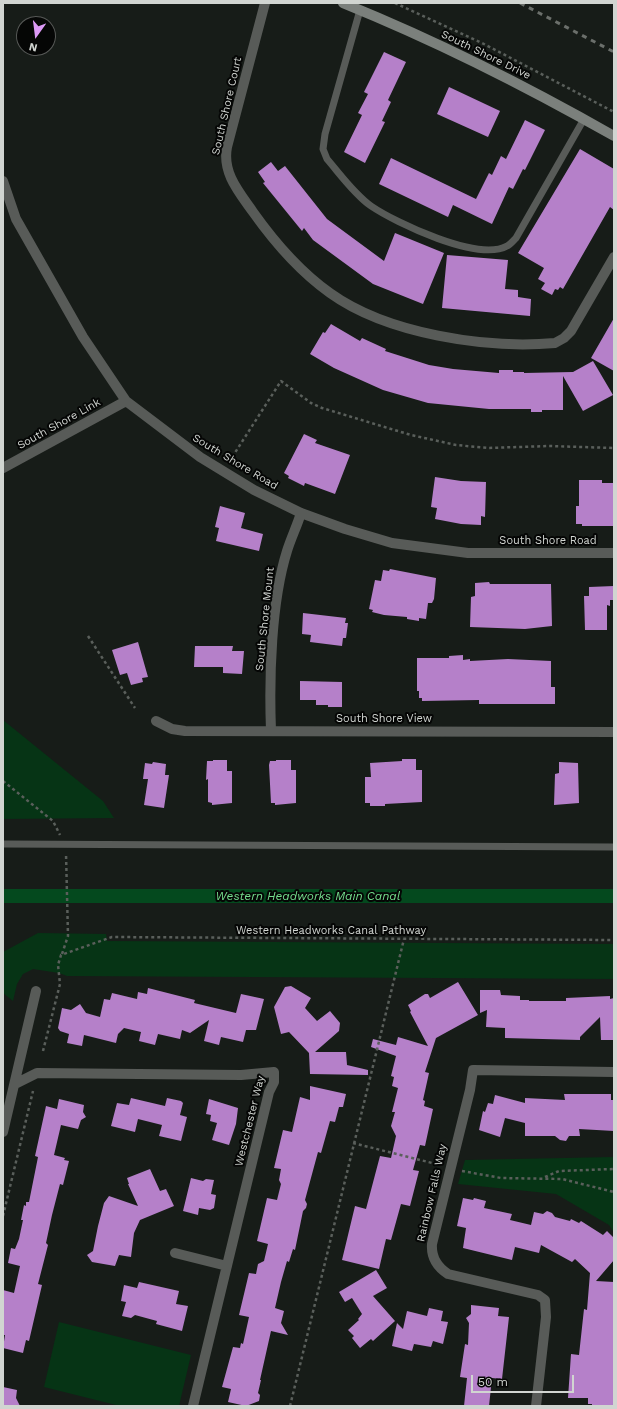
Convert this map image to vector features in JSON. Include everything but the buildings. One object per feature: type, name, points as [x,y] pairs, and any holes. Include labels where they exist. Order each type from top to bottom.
[{"type":"street","name":"South Shore Court","points":[[265,3],[226,151],[228,173],[266,232],[283,252],[305,273],[331,294],[389,322],[432,335],[481,342],[555,343],[564,338],[570,331],[614,257]]},
{"type":"street","name":"South Shore Drive","points":[[343,3],[456,52],[614,136]]},
{"type":"street","name":"South Shore Road","points":[[3,181],[16,219],[83,337],[126,401],[200,457],[254,490],[301,513],[345,529],[392,543],[468,553],[614,553]]},
{"type":"street","name":"South Shore Link","points":[[3,468],[126,401]]},
{"type":"street","name":"South Shore Mount","points":[[271,731],[271,669],[278,595],[287,550],[301,513]]},
{"type":"street","name":"South Shore View","points":[[156,721],[172,729],[185,731],[614,732]]},
{"type":"street","points":[[3,1132],[36,991]]},
{"type":"street","name":"Rainbow Falls Way","points":[[536,1406],[546,1317],[545,1300],[538,1295],[448,1274],[439,1269],[435,1262],[432,1244],[470,1090],[473,1070],[614,1072]]},
{"type":"street","name":"Westchester Way","points":[[15,1084],[37,1073],[241,1075],[274,1072],[274,1082],[269,1092],[193,1406]]},
{"type":"street","points":[[175,1253],[227,1266]]},
{"type":"lane","points":[[360,10],[327,126],[323,149],[327,159],[370,205],[398,220],[435,238],[464,247],[492,250],[507,246],[516,238],[584,119]]},
{"type":"lane","points":[[3,844],[614,847]]},
{"type":"path","points":[[395,3],[482,43],[614,112]]},
{"type":"path","points":[[229,462],[281,381],[311,403],[322,408],[437,442],[488,448],[549,446],[614,448]]},
{"type":"path","points":[[88,636],[135,708]]},
{"type":"path","points":[[3,781],[53,821],[66,845],[68,936],[58,965],[60,984],[43,1052]]},
{"type":"path","name":"Western Headworks Canal Pathway","points":[[61,955],[112,937],[614,940]]},
{"type":"path","points":[[290,1406],[404,939]]},
{"type":"path","points":[[3,1216],[33,1091]]},
{"type":"path","points":[[353,1143],[440,1165]]},
{"type":"path","points":[[543,1178],[559,1171],[614,1169]]},
{"type":"path","points":[[462,1171],[501,1178],[562,1178],[614,1192]]},
{"type":"green space","points":[[3,720],[103,801],[114,818],[3,819]]},
{"type":"green space","points":[[38,933],[106,934],[107,941],[614,944],[614,979],[67,976],[59,973],[33,969],[23,974],[17,984],[13,1001],[3,993],[3,952]]},
{"type":"green space","points":[[614,1157],[614,1233],[609,1225],[556,1194],[458,1184],[465,1160]]},
{"type":"green space","points":[[59,1322],[191,1355],[179,1406],[120,1406],[44,1387]]},
{"type":"waterway","name":"Western Headworks Main Canal","points":[[3,896],[614,896]]},
{"type":"railway","points":[[520,3],[614,52]]}]
